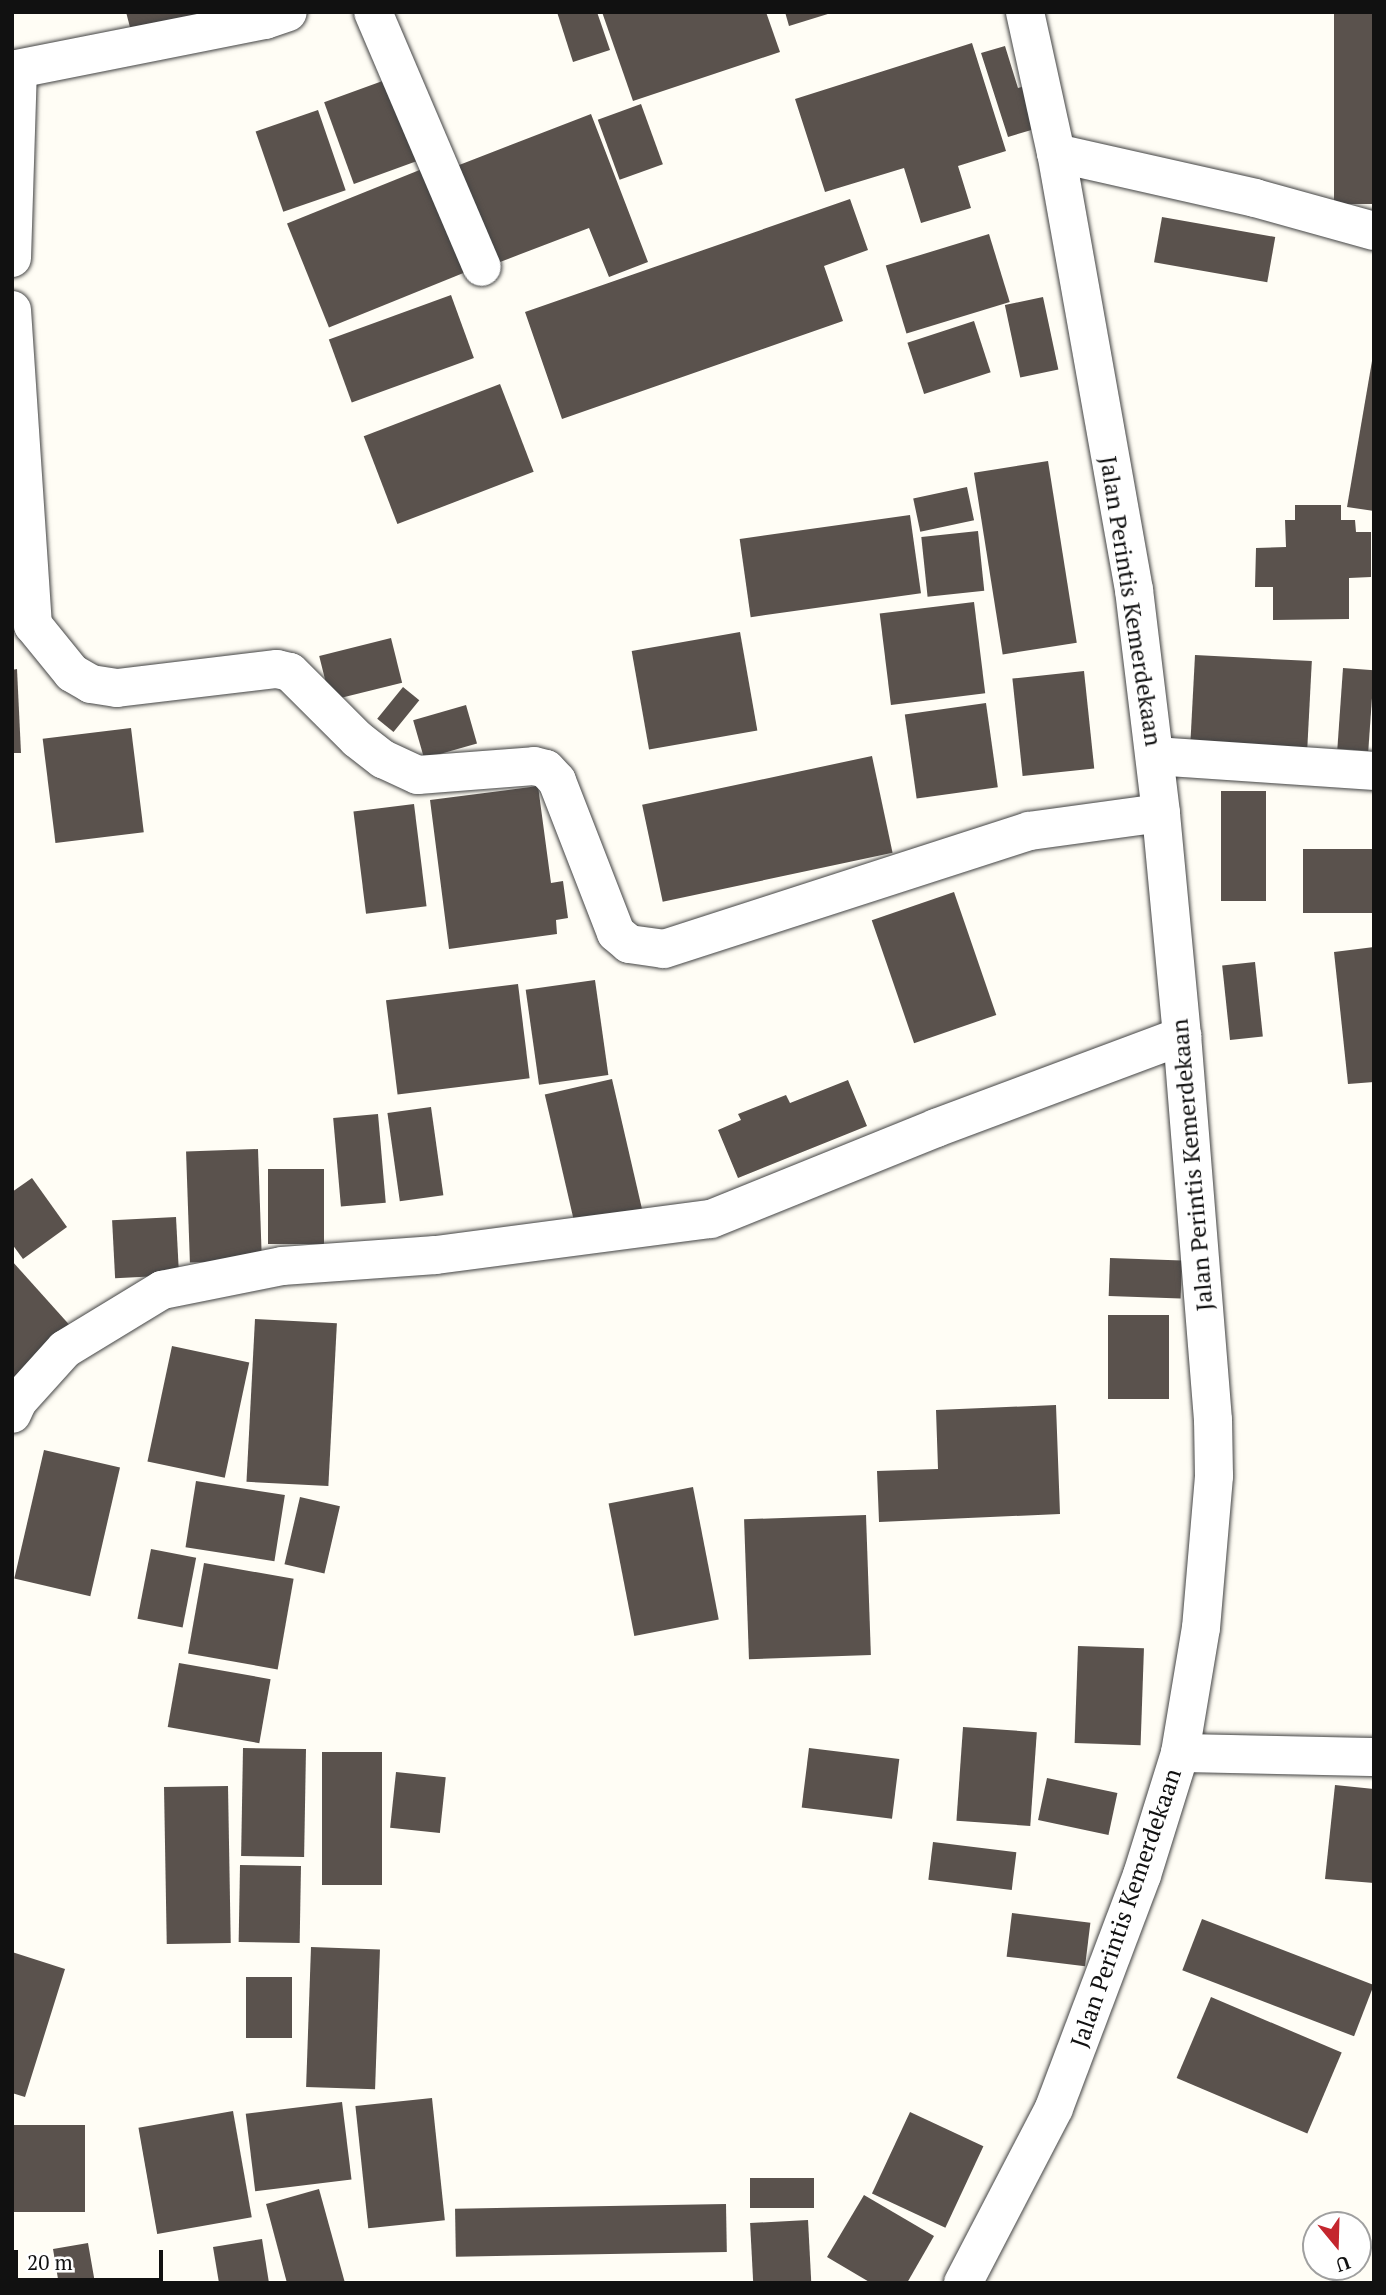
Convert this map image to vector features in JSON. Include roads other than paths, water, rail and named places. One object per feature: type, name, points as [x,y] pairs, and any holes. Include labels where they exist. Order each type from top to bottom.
[{"type":"street","points":[[12,258],[15,69],[265,20],[288,12]]},
{"type":"street","points":[[373,12],[482,267]]},
{"type":"street","name":"Jalan Perintis Kemerdekaan","points":[[963,2283],[1055,2108],[1142,1875],[1180,1753],[1201,1628],[1214,1476],[1213,1420],[1182,1036],[1155,756],[1133,590],[1056,153],[1025,12]]},
{"type":"street","points":[[1056,153],[1255,198],[1374,231]]},
{"type":"street","points":[[12,310],[33,625],[72,673],[92,684],[117,688],[277,669],[290,672],[357,739],[383,759],[418,775],[534,766],[546,769],[557,781],[616,933],[629,944],[664,949],[1029,831],[1161,813]]},
{"type":"street","points":[[1155,756],[1374,771]]},
{"type":"street","points":[[12,1414],[18,1401],[65,1349],[162,1290],[282,1266],[436,1255],[711,1219],[936,1128],[1182,1036]]},
{"type":"street","points":[[1180,1753],[1374,1757]]}]
